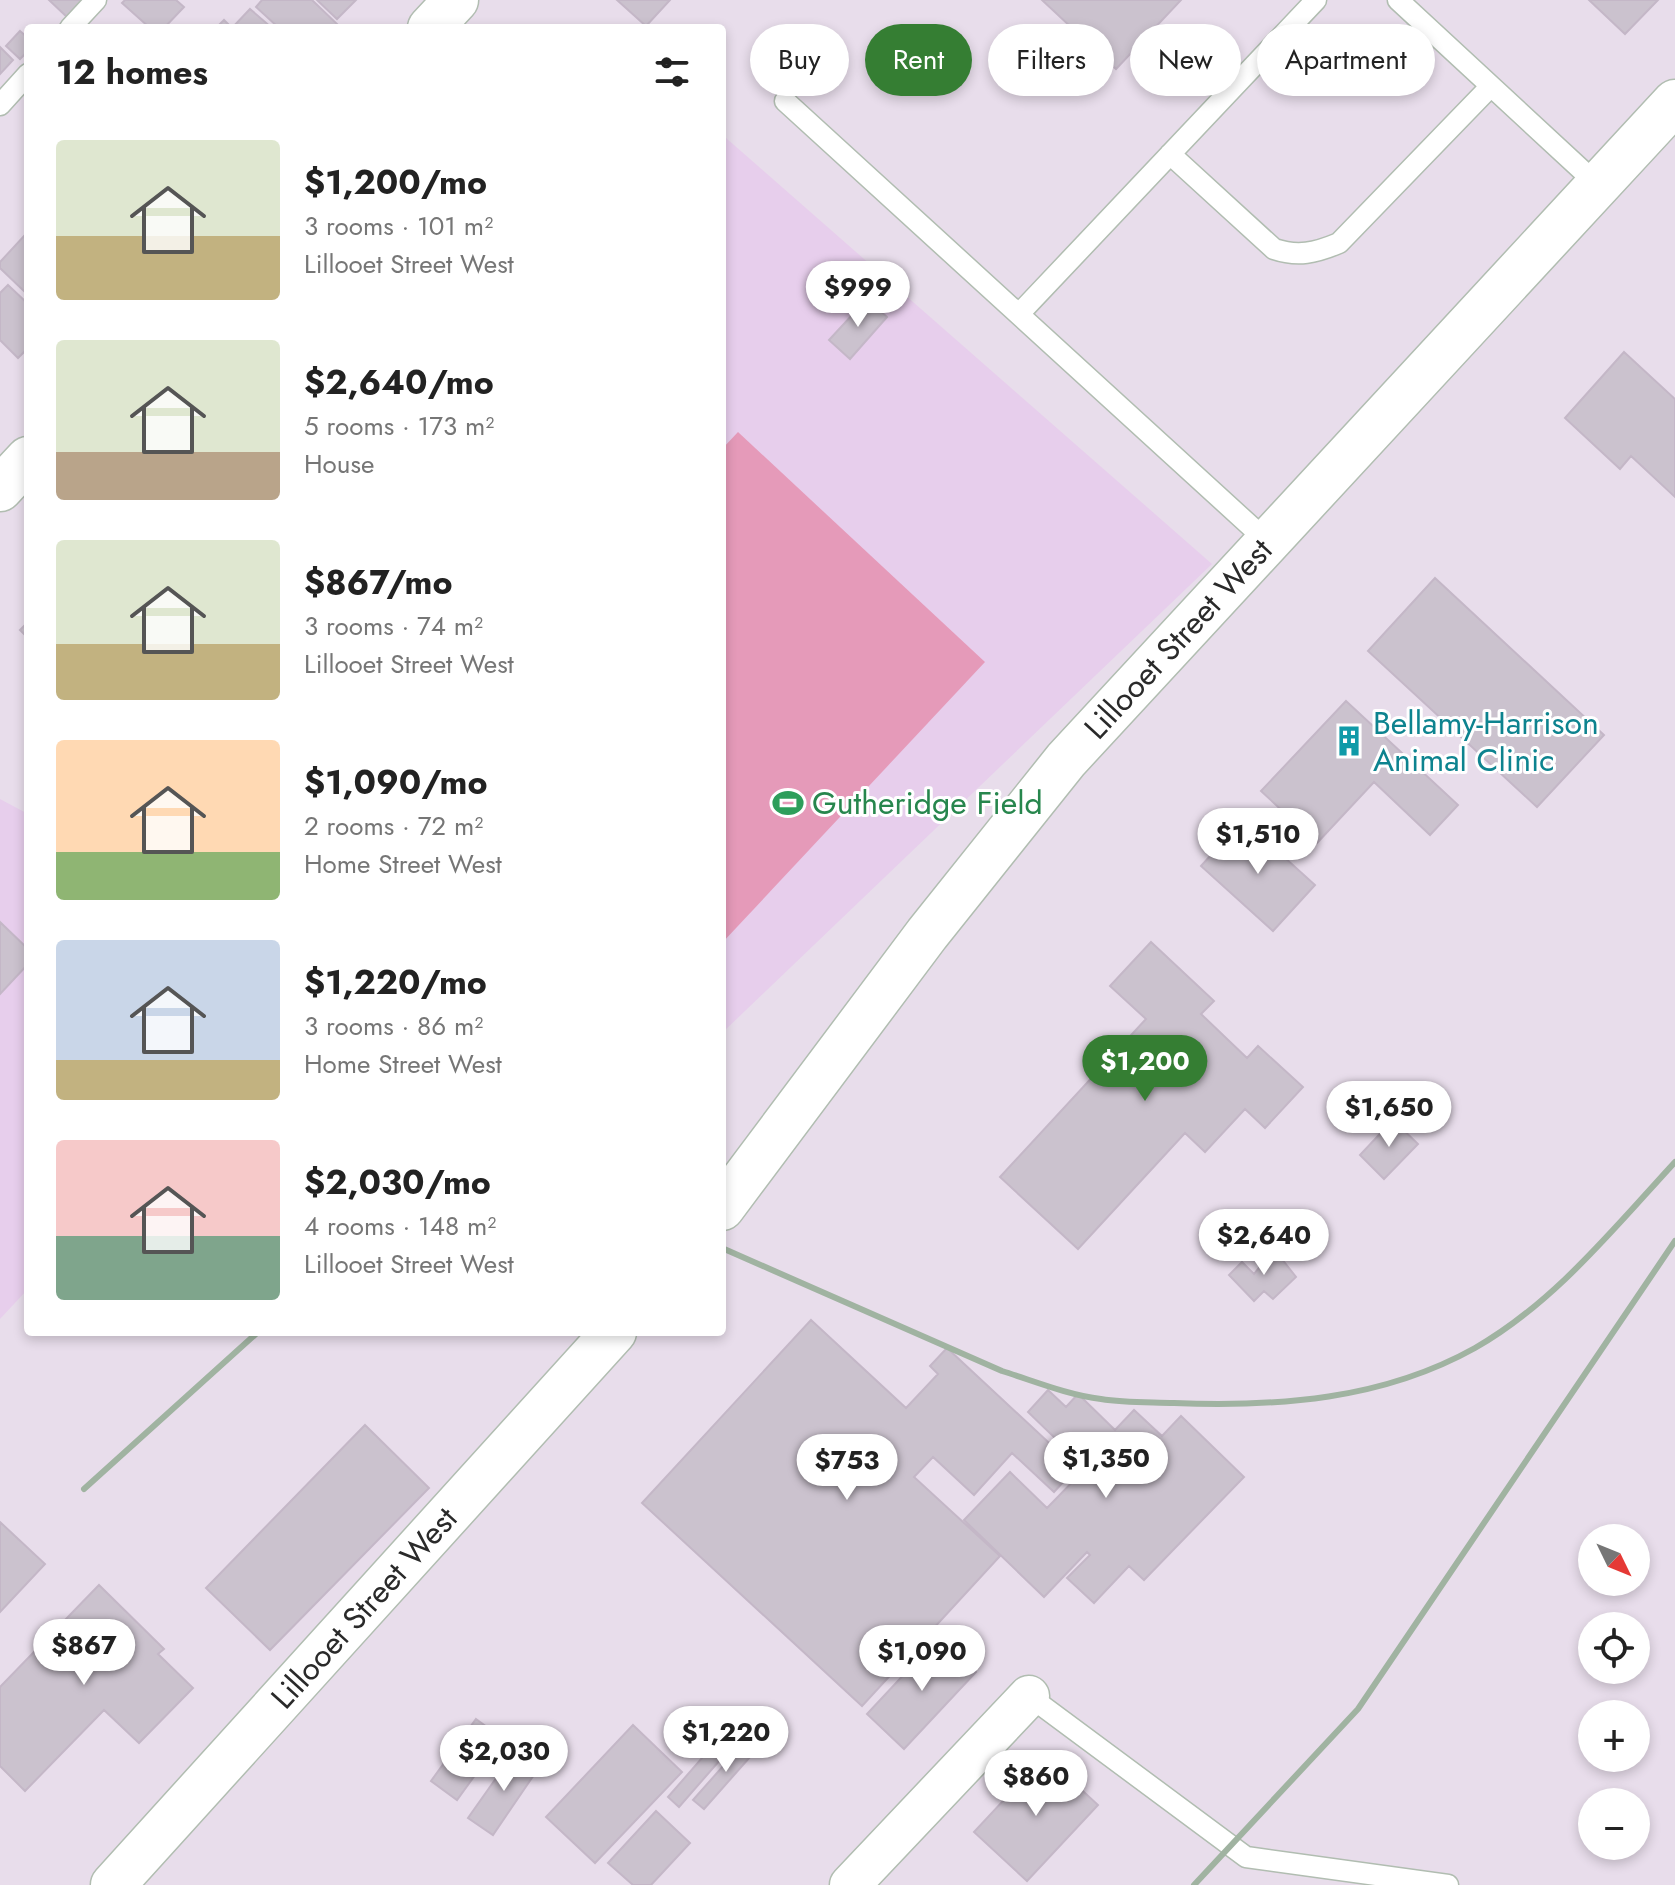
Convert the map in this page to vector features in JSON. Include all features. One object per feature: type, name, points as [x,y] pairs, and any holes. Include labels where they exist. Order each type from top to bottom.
[{"type":"main road","points":[[434,24],[456,0]]},
{"type":"main road","name":"Lillooet Street West","points":[[726,1203],[927,934],[1066,760],[1675,102]]},
{"type":"main road","points":[[0,489],[24,463]]},
{"type":"main road","name":"Lillooet Street West","points":[[113,1885],[610,1336]]},
{"type":"street","points":[[850,1885],[1029,1696]]},
{"type":"lane","points":[[74,24],[96,0]]},
{"type":"lane","points":[[1019,314],[1316,0]]},
{"type":"lane","points":[[1398,0],[1598,185]]},
{"type":"lane","points":[[0,105],[24,78]]},
{"type":"lane","points":[[1170,154],[1274,249],[1293,255],[1318,252],[1339,243],[1491,86]]},
{"type":"lane","points":[[785,101],[1268,542]]},
{"type":"lane","points":[[1029,1696],[1246,1857],[1448,1885]]},
{"type":"shaded area","points":[[726,138],[1212,564],[726,1029]]},
{"type":"shaded area","name":"Gutheridge Field","points":[[738,432],[985,662],[726,939],[726,445]]},
{"type":"shaded area","points":[[0,799],[24,812],[24,1293],[0,1319]]},
{"type":"building","points":[[49,0],[83,0],[67,17]]},
{"type":"building","points":[[125,0],[176,0],[184,7],[168,24],[146,24],[122,3]]},
{"type":"building","points":[[262,0],[312,0],[337,24],[275,24],[256,7]]},
{"type":"building","points":[[317,0],[356,0],[337,19]]},
{"type":"building","points":[[617,0],[670,0],[648,24],[644,24]]},
{"type":"building","points":[[1042,0],[1181,0],[1158,24],[1130,24],[1130,54],[1116,69],[1114,24],[1068,24]]},
{"type":"building","points":[[1589,0],[1658,0],[1625,34]]},
{"type":"building","points":[[250,9],[267,24],[236,24]]},
{"type":"building","points":[[20,31],[24,34],[24,55],[20,59],[6,46]]},
{"type":"building","points":[[0,47],[13,60],[0,74]]},
{"type":"building","points":[[24,236],[24,291],[0,268],[0,262]]},
{"type":"building","points":[[8,285],[24,300],[24,352],[18,358],[0,340],[0,293]]},
{"type":"building","points":[[867,299],[887,317],[850,359],[829,340]]},
{"type":"building","points":[[1624,352],[1675,399],[1675,497],[1631,456],[1620,469],[1565,418]]},
{"type":"building","points":[[1435,578],[1604,735],[1537,807],[1368,651]]},
{"type":"building","name":"Bellamy-Harrison Animal Clinic","points":[[1346,701],[1458,805],[1430,835],[1374,782],[1317,843],[1261,791]]},
{"type":"building","points":[[1243,820],[1315,885],[1273,931],[1201,866]]},
{"type":"building","points":[[0,922],[24,945],[24,968],[0,994]]},
{"type":"building","points":[[1151,942],[1214,1001],[1201,1014],[1247,1058],[1258,1046],[1303,1087],[1265,1128],[1245,1109],[1205,1152],[1185,1133],[1078,1249],[1000,1177],[1146,1019],[1110,986]]},
{"type":"building","points":[[1393,1120],[1418,1144],[1384,1179],[1360,1155]]},
{"type":"building","points":[[1274,1249],[1296,1277],[1273,1299],[1264,1291],[1254,1301],[1229,1275],[1242,1262],[1254,1274]]},
{"type":"building","points":[[811,1320],[906,1408],[938,1374],[930,1366],[947,1348],[1076,1468],[1054,1492],[1012,1453],[974,1495],[933,1457],[914,1477],[1000,1556],[862,1706],[642,1503]]},
{"type":"building","points":[[1048,1390],[1066,1407],[1078,1394],[1115,1430],[1134,1410],[1162,1436],[1181,1416],[1244,1477],[1144,1580],[1129,1566],[1094,1603],[1067,1578],[1090,1555],[1087,1552],[1044,1597],[964,1520],[1010,1472],[1047,1508],[1086,1468],[1028,1412]]},
{"type":"building","points":[[365,1425],[429,1488],[270,1650],[206,1588]]},
{"type":"building","points":[[0,1522],[45,1564],[0,1612]]},
{"type":"building","points":[[99,1585],[164,1649],[158,1654],[193,1688],[139,1743],[104,1710],[25,1791],[0,1766],[0,1687]]},
{"type":"building","points":[[939,1637],[976,1672],[904,1749],[867,1714]]},
{"type":"building","points":[[476,1719],[502,1738],[457,1800],[431,1781]]},
{"type":"building","points":[[633,1725],[682,1772],[595,1863],[546,1817]]},
{"type":"building","points":[[748,1738],[758,1748],[704,1809],[693,1800]]},
{"type":"building","points":[[516,1750],[540,1766],[493,1835],[468,1818]]},
{"type":"building","points":[[709,1750],[720,1760],[679,1807],[668,1797]]},
{"type":"building","points":[[1045,1756],[1098,1805],[1027,1881],[974,1832]]},
{"type":"building","points":[[656,1811],[690,1843],[651,1885],[633,1885],[608,1863]]},
{"type":"railway","points":[[726,1250],[1002,1371],[1064,1391],[1128,1402],[1213,1404],[1290,1401],[1366,1389],[1403,1379],[1440,1365],[1504,1330],[1582,1263],[1675,1162]]},
{"type":"railway","points":[[1194,1885],[1358,1709],[1675,1241]]},
{"type":"railway","points":[[84,1489],[254,1336]]},
{"type":"place","name":"Bellamy-Harrison Animal Clinic","points":[[1349,741]]},
{"type":"place","name":"Gutheridge Field","points":[[788,803]]}]
